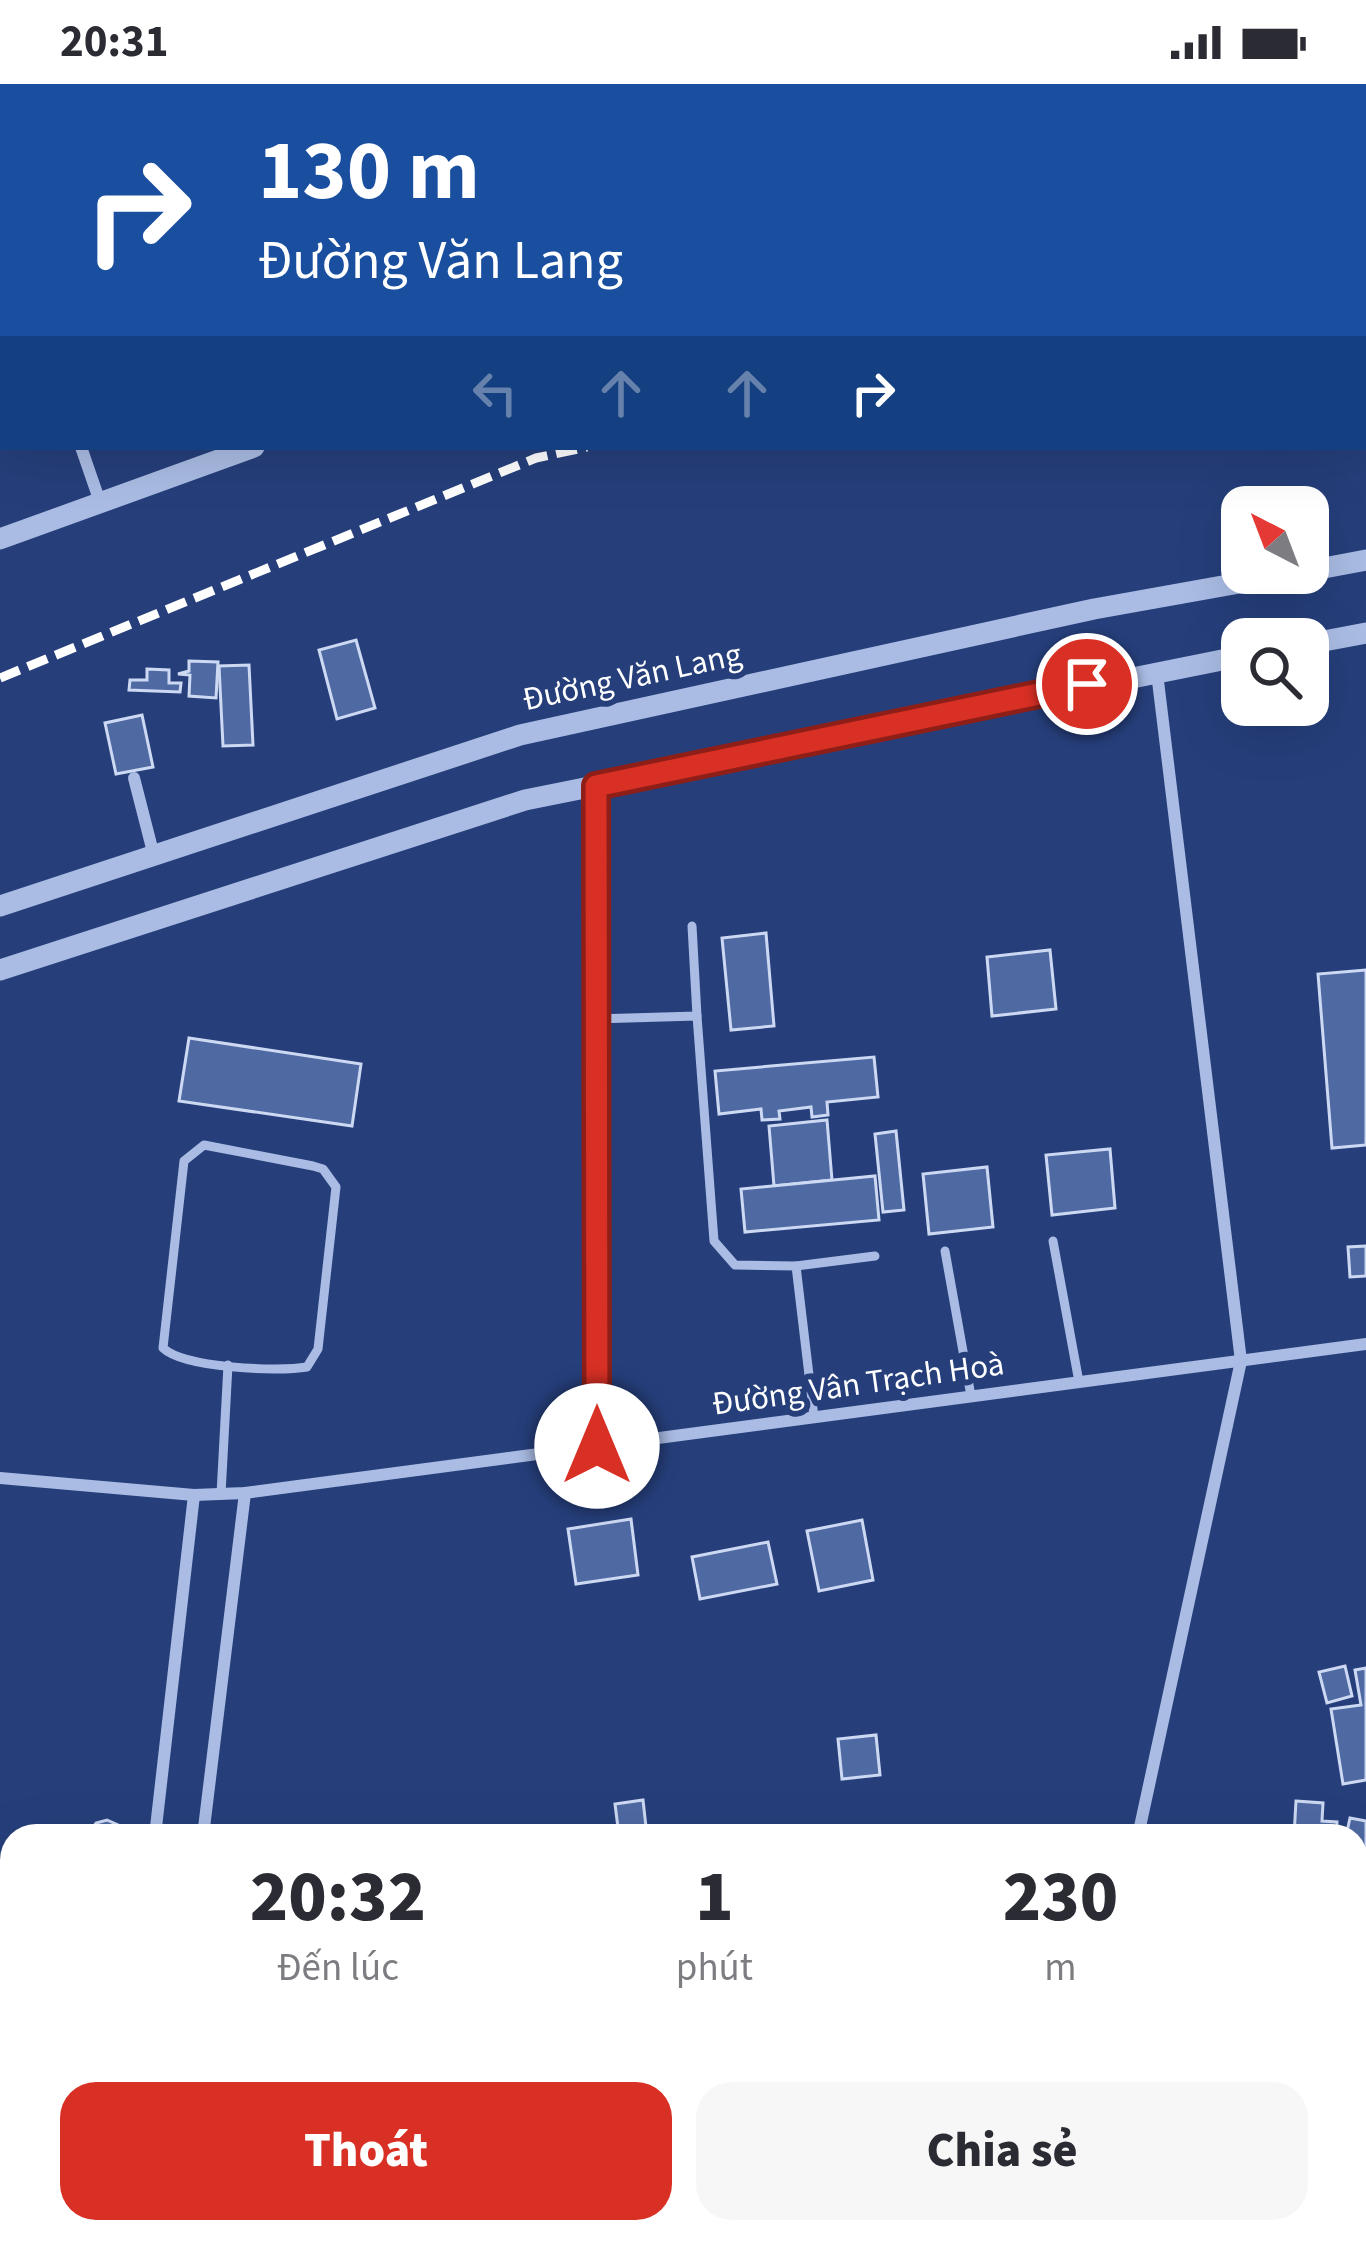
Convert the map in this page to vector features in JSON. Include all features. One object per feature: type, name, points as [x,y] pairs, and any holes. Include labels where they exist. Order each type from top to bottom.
[{"type":"street","points":[[82,450],[100,502]]},
{"type":"street","points":[[0,539],[246,450]]},
{"type":"street","points":[[1329,567],[1366,560]]},
{"type":"street","name":"Đường Văn Lang","points":[[0,906],[520,735],[1071,614],[1221,587]]},
{"type":"street","points":[[1329,640],[1366,633]]},
{"type":"street","points":[[0,970],[525,800],[1221,660]]},
{"type":"street","points":[[1141,1824],[1241,1361],[1156,671]]},
{"type":"street","points":[[134,778],[154,856]]},
{"type":"street","points":[[596,786],[597,1446]]},
{"type":"street","name":"Đường Vân Trạch Hoà","points":[[0,1478],[194,1496],[245,1492],[1366,1344]]},
{"type":"street","points":[[204,1824],[245,1492]]},
{"type":"street","points":[[156,1824],[194,1496]]},
{"type":"lane","points":[[692,926],[714,1241],[735,1265],[796,1266],[875,1256]]},
{"type":"lane","points":[[594,1019],[697,1016]]},
{"type":"lane","points":[[204,1145],[314,1166],[323,1169],[336,1187],[314,1359],[299,1368],[228,1365],[177,1357],[164,1348],[162,1338],[184,1161],[204,1145]]},
{"type":"lane","points":[[1053,1241],[1079,1382]]},
{"type":"lane","points":[[945,1251],[971,1396]]},
{"type":"lane","points":[[796,1266],[814,1417]]},
{"type":"lane","points":[[221,1494],[228,1365]]},
{"type":"building","points":[[356,640],[375,708],[337,719],[319,650]]},
{"type":"building","points":[[189,661],[218,662],[216,698],[189,696],[190,675],[178,674],[189,671]]},
{"type":"building","points":[[249,665],[253,745],[223,746],[219,666]]},
{"type":"building","points":[[147,669],[169,670],[169,683],[181,683],[180,692],[129,690],[130,680],[147,680]]},
{"type":"building","points":[[142,715],[153,767],[116,774],[105,723]]},
{"type":"building","points":[[766,933],[774,1026],[731,1030],[722,938]]},
{"type":"building","points":[[1050,950],[1056,1009],[992,1016],[987,957]]},
{"type":"building","points":[[1366,970],[1366,1145],[1332,1148],[1318,974]]},
{"type":"building","points":[[189,1038],[361,1064],[352,1126],[179,1101]]},
{"type":"building","points":[[874,1057],[878,1097],[827,1102],[828,1115],[812,1117],[811,1107],[779,1111],[780,1119],[762,1120],[761,1109],[719,1114],[715,1071]]},
{"type":"building","points":[[827,1120],[832,1180],[774,1186],[769,1126]]},
{"type":"building","points":[[896,1131],[904,1210],[883,1212],[875,1134]]},
{"type":"building","points":[[1110,1149],[1115,1208],[1052,1215],[1046,1155]]},
{"type":"building","points":[[987,1167],[993,1227],[929,1234],[923,1174]]},
{"type":"building","points":[[875,1176],[879,1220],[745,1232],[741,1189]]},
{"type":"building","points":[[1366,1246],[1366,1276],[1350,1277],[1348,1247]]},
{"type":"building","points":[[631,1519],[638,1575],[576,1584],[568,1529]]},
{"type":"building","points":[[862,1520],[873,1580],[819,1591],[807,1531]]},
{"type":"building","points":[[768,1542],[777,1584],[700,1599],[692,1557]]},
{"type":"building","points":[[1345,1666],[1352,1696],[1327,1703],[1319,1672]]},
{"type":"building","points":[[1366,1668],[1366,1780],[1343,1784],[1331,1709],[1361,1705],[1355,1670]]},
{"type":"building","points":[[876,1735],[880,1775],[842,1779],[838,1739]]},
{"type":"building","points":[[643,1800],[646,1824],[618,1824],[615,1804]]},
{"type":"building","points":[[1296,1801],[1323,1803],[1322,1821],[1337,1822],[1337,1824],[1295,1824]]},
{"type":"railway","points":[[0,678],[536,458],[573,450]]},
{"type":"route","points":[[597,1446],[596,786],[1087,684]]}]
